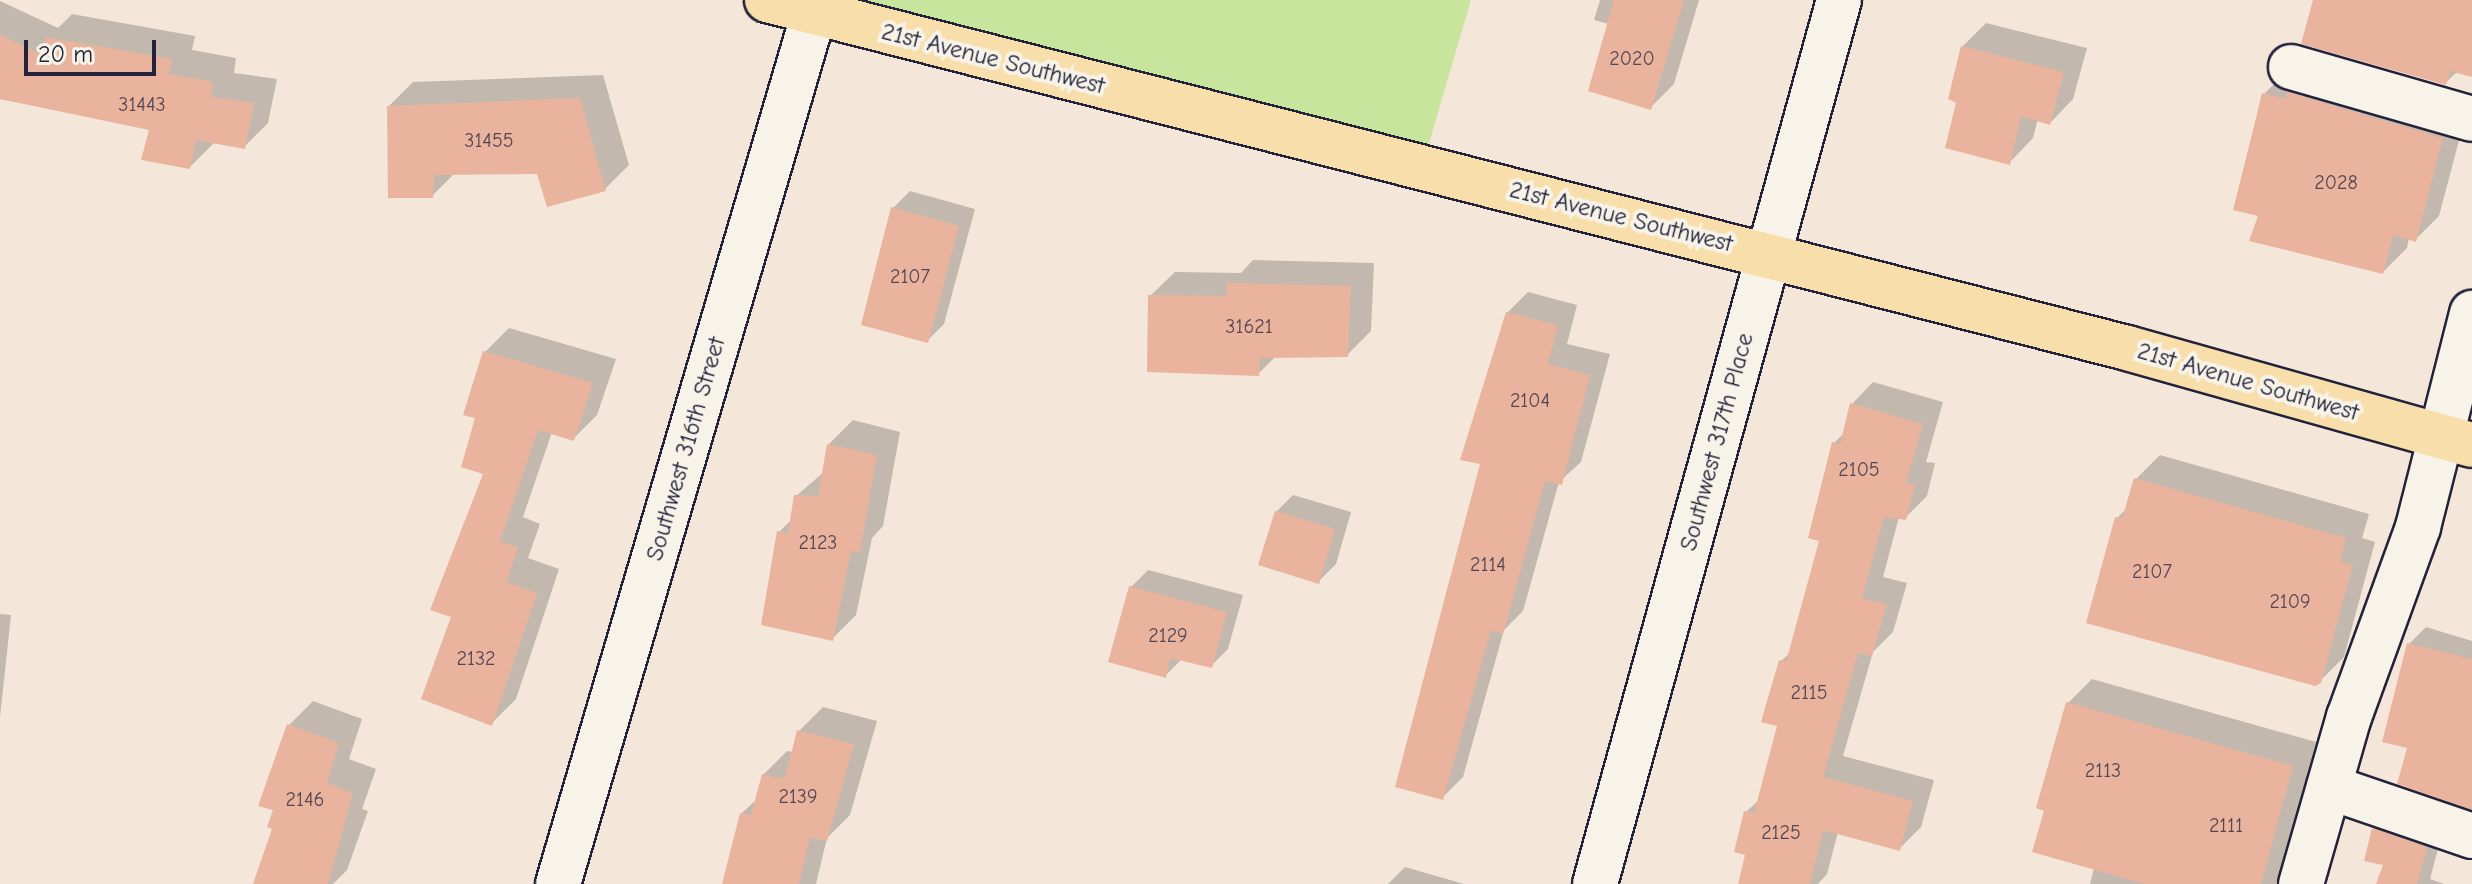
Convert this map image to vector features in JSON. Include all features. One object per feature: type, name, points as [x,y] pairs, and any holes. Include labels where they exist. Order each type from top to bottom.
[{"type":"main road","name":"21st Avenue Southwest","points":[[767,0],[1768,254],[2455,440]]},
{"type":"street","name":"Southwest 317th Place","points":[[1595,884],[1839,0]]},
{"type":"street","name":"Southwest 316th Street","points":[[558,884],[814,13]]},
{"type":"street","points":[[2291,67],[2472,119]]},
{"type":"street","points":[[2301,884],[2329,787],[2418,527],[2455,440],[2472,313]]},
{"type":"street","points":[[2329,787],[2472,836]]},
{"type":"green space","points":[[767,0],[1471,0],[1422,167]]},
{"type":"building","points":[[1614,0],[1684,0],[1651,110],[1588,91]]},
{"type":"building","points":[[2313,0],[2472,0],[2472,77],[2450,71],[2446,85],[2301,44]]},
{"type":"building","points":[[0,35],[42,55],[46,37],[172,59],[169,74],[213,82],[211,97],[254,103],[245,149],[196,140],[190,169],[141,160],[149,130],[0,99]]},
{"type":"building","points":[[1961,46],[2064,72],[2050,125],[2021,116],[2010,165],[1945,148],[1956,103],[1948,99]]},
{"type":"building","points":[[2287,92],[2443,138],[2416,242],[2393,235],[2383,274],[2249,241],[2258,216],[2233,210],[2262,93],[2285,99]]},
{"type":"building","points":[[580,98],[606,191],[547,207],[537,174],[434,175],[433,198],[388,198],[387,106]]},
{"type":"building","points":[[891,207],[959,226],[928,343],[861,325]]},
{"type":"building","points":[[1227,283],[1351,286],[1348,357],[1260,358],[1259,376],[1147,372],[1148,295],[1226,296]]},
{"type":"building","points":[[1506,312],[1558,325],[1548,364],[1590,375],[1562,485],[1545,481],[1503,634],[1491,630],[1443,800],[1395,787],[1480,464],[1460,460]]},
{"type":"building","points":[[483,351],[593,383],[574,441],[538,430],[500,541],[518,548],[506,582],[537,593],[492,726],[421,699],[451,617],[430,610],[483,474],[461,467],[475,418],[463,415]]},
{"type":"building","points":[[1850,403],[1923,424],[1906,483],[1915,485],[1906,520],[1884,517],[1862,598],[1887,604],[1872,656],[1858,653],[1823,777],[1913,801],[1900,851],[1823,830],[1810,884],[1738,884],[1745,855],[1734,852],[1744,811],[1754,813],[1777,726],[1761,722],[1779,660],[1786,662],[1819,541],[1808,538],[1832,442],[1840,444]]},
{"type":"building","points":[[827,444],[877,455],[860,552],[851,551],[833,641],[761,625],[777,531],[788,533],[794,495],[818,496]]},
{"type":"building","points":[[2134,478],[2346,538],[2340,562],[2353,565],[2321,683],[2315,686],[2086,623],[2115,517],[2122,519]]},
{"type":"building","points":[[1275,511],[1335,529],[1319,584],[1258,565]]},
{"type":"building","points":[[1129,586],[1227,612],[1212,668],[1170,658],[1166,678],[1108,662]]},
{"type":"building","points":[[2407,643],[2472,659],[2472,810],[2397,784],[2407,748],[2382,742]]},
{"type":"building","points":[[2066,702],[2293,766],[2261,884],[2145,884],[2032,852],[2044,811],[2036,808]]},
{"type":"building","points":[[287,724],[339,743],[327,783],[353,793],[328,884],[253,884],[272,829],[267,827],[273,810],[258,806]]},
{"type":"building","points":[[797,730],[854,744],[827,841],[810,837],[799,884],[722,884],[740,813],[751,815],[762,774],[785,779]]},
{"type":"building","points":[[2372,828],[2427,847],[2417,884],[2376,884],[2383,865],[2364,861]]}]
